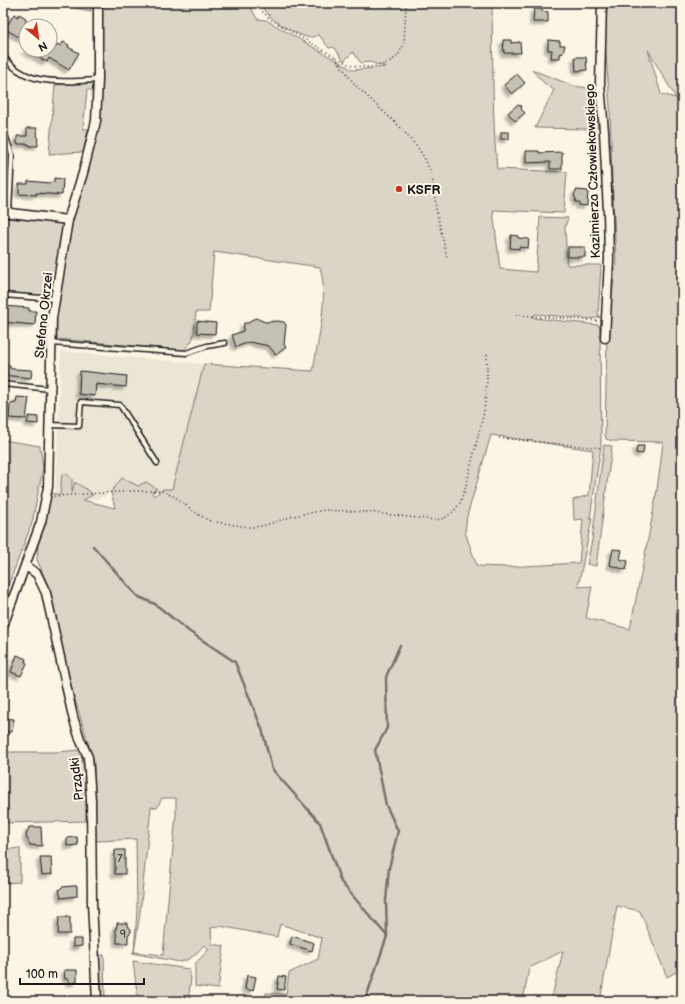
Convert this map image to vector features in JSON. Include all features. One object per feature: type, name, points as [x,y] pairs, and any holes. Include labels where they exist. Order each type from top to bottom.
[{"type":"street","name":"Stefana Okrzei","points":[[3,626],[41,522],[47,496],[51,343],[55,299],[68,220],[83,173],[96,121],[98,80],[98,3]]},
{"type":"street","name":"Kazimierza Człowiekowskiego","points":[[602,3],[600,84],[604,131],[609,259],[605,338]]},
{"type":"street","points":[[6,212],[68,220]]},
{"type":"street","name":"Prządki","points":[[26,566],[37,574],[46,593],[73,717],[88,757],[91,800],[92,903],[97,1001]]},
{"type":"lane","points":[[3,56],[8,63],[33,78],[46,81],[98,80]]},
{"type":"lane","points":[[3,129],[12,155],[6,212]]},
{"type":"lane","points":[[3,295],[55,299]]},
{"type":"lane","points":[[51,343],[186,353],[207,346],[226,343]]},
{"type":"lane","points":[[3,384],[50,389]]},
{"type":"lane","points":[[50,425],[79,426],[80,402],[120,405],[157,463]]},
{"type":"path","points":[[254,3],[270,19],[335,57],[352,66],[370,67],[386,64],[398,56],[404,44],[406,3]]},
{"type":"path","points":[[335,57],[355,85],[400,128],[418,148],[425,159],[432,175],[436,208],[447,258]]},
{"type":"path","points":[[516,314],[606,321]]},
{"type":"path","points":[[47,496],[134,491],[162,491],[175,496],[199,515],[210,521],[249,527],[263,526],[293,516],[325,510],[366,512],[435,520],[444,518],[457,507],[466,486],[484,412],[487,381],[487,353]]},
{"type":"path","points":[[500,438],[602,448]]},
{"type":"shaded area","points":[[47,3],[90,3],[91,11]]},
{"type":"shaded area","points":[[98,3],[247,3],[257,19],[266,20],[353,70],[385,67],[370,62],[361,63],[353,52],[344,61],[334,47],[329,48],[319,35],[307,37],[294,32],[280,24],[268,14],[260,3],[492,3],[493,107],[497,169],[567,172],[564,213],[493,210],[500,269],[536,272],[540,217],[568,218],[565,227],[567,265],[601,265],[598,316],[600,317],[591,319],[535,314],[534,318],[599,325],[601,446],[590,518],[592,518],[578,587],[592,586],[586,618],[630,629],[653,512],[663,442],[613,441],[606,439],[605,435],[607,338],[616,260],[610,107],[605,41],[607,3],[682,3],[682,969],[667,977],[640,911],[617,906],[600,1001],[551,1001],[563,951],[529,968],[523,1001],[264,1001],[266,993],[286,994],[289,973],[318,959],[322,938],[280,924],[277,937],[220,926],[211,928],[212,944],[224,946],[218,989],[195,986],[195,964],[209,949],[204,945],[191,958],[180,962],[132,953],[134,952],[137,911],[136,839],[98,841],[95,838],[94,762],[69,680],[48,585],[37,560],[38,544],[52,493],[60,495],[62,475],[65,473],[72,479],[72,493],[75,482],[93,495],[83,500],[115,508],[111,492],[122,478],[138,486],[146,482],[157,489],[152,492],[154,496],[163,489],[172,489],[204,364],[313,371],[322,319],[323,292],[320,267],[214,252],[209,312],[196,312],[193,338],[191,343],[183,350],[57,339],[56,292],[68,220],[96,121]],"holes":[[[648,50],[676,98],[661,94]],[[491,435],[593,450],[589,495],[573,500],[574,520],[583,519],[579,563],[507,567],[477,566],[465,532],[467,516]],[[162,798],[176,798],[176,814],[163,955],[134,952],[140,913],[151,807],[157,808]]]},
{"type":"shaded area","points":[[532,70],[574,86],[596,89],[598,127],[592,129],[535,128],[554,90],[544,83]]},
{"type":"shaded area","points":[[90,83],[94,86],[93,90],[87,90],[83,129],[88,129],[83,152],[49,154],[55,85]]},
{"type":"shaded area","points":[[3,218],[65,222],[53,297],[3,293]]},
{"type":"shaded area","points":[[61,351],[204,364],[172,492],[115,489],[98,499],[55,498]]},
{"type":"shaded area","points":[[3,440],[40,446],[43,468],[32,523],[3,599]]},
{"type":"shaded area","points":[[604,445],[612,446],[596,566],[587,564],[592,540]]},
{"type":"shaded area","points":[[80,750],[84,768],[88,821],[3,823],[3,752],[57,752]]},
{"type":"shaded area","points":[[20,848],[20,882],[3,883],[3,850]]},
{"type":"shaded area","points":[[98,955],[104,955],[105,1001],[98,1001]]},
{"type":"shaded area","points":[[133,961],[189,969],[191,979],[188,1000],[138,1001]]},
{"type":"building","points":[[534,9],[542,9],[542,11],[548,12],[548,22],[533,22]]},
{"type":"building","points":[[14,14],[18,17],[19,14],[26,18],[18,18],[18,36],[5,29]]},
{"type":"building","points":[[503,40],[511,40],[511,43],[520,42],[521,53],[504,53]]},
{"type":"building","points":[[548,40],[560,41],[560,45],[565,45],[563,53],[560,54],[560,58],[551,58],[552,50],[548,50]]},
{"type":"building","points":[[63,42],[69,45],[68,47],[79,53],[69,70],[49,58],[58,58],[58,44],[61,46]]},
{"type":"building","points":[[575,57],[586,57],[587,70],[576,71]]},
{"type":"building","points":[[39,58],[49,58],[47,62]]},
{"type":"building","points":[[517,74],[525,83],[512,94],[504,85]]},
{"type":"building","points":[[517,105],[522,106],[521,109],[525,113],[515,121],[508,113]]},
{"type":"building","points":[[27,128],[37,128],[38,146],[17,144],[17,136],[27,136]]},
{"type":"building","points":[[501,132],[509,132],[509,139],[501,139]]},
{"type":"building","points":[[526,151],[539,151],[539,153],[562,152],[562,169],[550,169],[550,162],[526,163]]},
{"type":"building","points":[[54,178],[63,179],[62,195],[36,193],[36,195],[19,194],[19,184],[28,184],[28,181],[50,183],[54,182]]},
{"type":"building","points":[[576,190],[588,191],[587,206],[579,205],[579,202],[575,202],[576,198],[574,196]]},
{"type":"building","points":[[511,235],[518,236],[518,238],[529,239],[528,248],[510,248]]},
{"type":"building","points":[[568,247],[585,247],[585,257],[568,257]]},
{"type":"building","points":[[3,306],[29,308],[29,311],[36,311],[35,325],[3,322]]},
{"type":"building","points":[[256,318],[265,322],[284,322],[286,325],[284,345],[286,347],[276,355],[269,346],[250,342],[236,347],[232,335],[243,331],[244,323],[249,323],[251,320]]},
{"type":"building","points":[[197,321],[216,323],[215,334],[197,333]]},
{"type":"building","points":[[3,364],[10,365],[10,368],[13,369],[32,370],[31,378],[3,375]]},
{"type":"building","points":[[80,371],[127,376],[126,387],[96,384],[95,396],[79,394]]},
{"type":"building","points":[[17,397],[29,398],[26,419],[9,418],[10,404],[16,403]]},
{"type":"building","points":[[29,416],[38,417],[38,424],[27,423]]},
{"type":"building","points":[[637,446],[644,446],[643,454],[636,453]]},
{"type":"building","points":[[613,549],[622,550],[620,559],[628,561],[626,570],[610,565]]},
{"type":"building","points":[[17,655],[26,659],[25,662],[27,663],[21,676],[11,672]]},
{"type":"building","points":[[3,718],[14,719],[12,732],[3,732]]},
{"type":"building","points":[[29,827],[41,827],[42,846],[30,845],[26,836]]},
{"type":"building","points":[[77,837],[78,845],[67,846],[67,838]]},
{"type":"building","points":[[115,850],[125,850],[125,874],[115,874]]},
{"type":"building","points":[[40,857],[51,857],[52,874],[42,875]]},
{"type":"building","points":[[77,886],[77,896],[61,898],[59,890],[62,887]]},
{"type":"building","points":[[59,917],[70,917],[70,934],[58,934]]},
{"type":"building","points":[[117,923],[127,923],[127,926],[131,929],[131,932],[128,935],[128,943],[117,943]]},
{"type":"building","points":[[292,936],[314,943],[312,951],[290,944]]},
{"type":"building","points":[[73,939],[82,939],[82,946],[73,947]]},
{"type":"building","points":[[64,970],[77,970],[77,982],[69,983],[69,979],[65,979]]},
{"type":"building","points":[[247,975],[256,977],[253,991],[245,989]]},
{"type":"building","points":[[279,976],[286,977],[284,990],[277,989]]},
{"type":"waterway","points":[[93,546],[137,596],[155,604],[190,632],[235,662],[262,729],[272,769],[320,823],[341,882],[387,936],[365,1001]]},
{"type":"waterway","points":[[387,935],[386,901],[389,868],[398,831],[386,805],[375,750],[387,728],[386,677],[400,645]]},
{"type":"place","name":"KSFR","points":[[399,189]]}]
